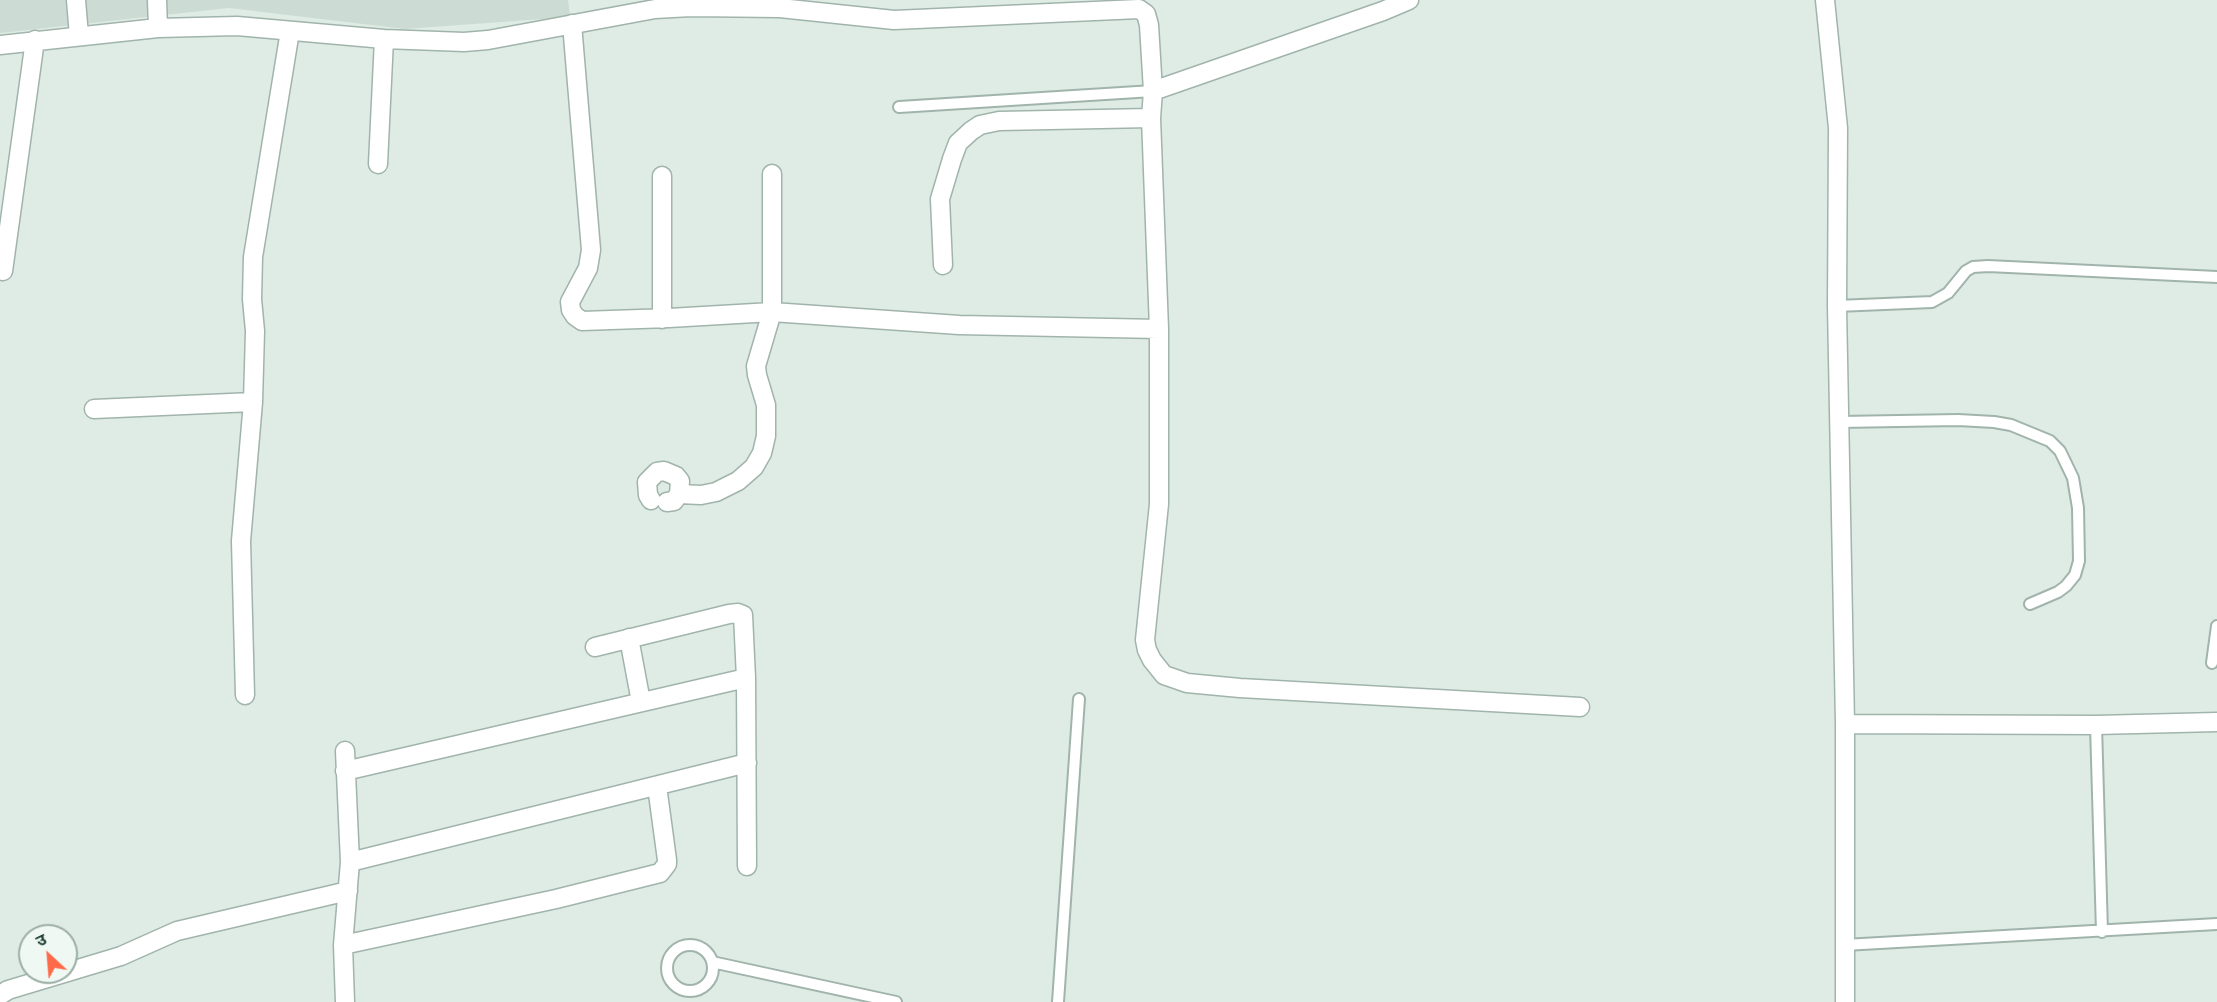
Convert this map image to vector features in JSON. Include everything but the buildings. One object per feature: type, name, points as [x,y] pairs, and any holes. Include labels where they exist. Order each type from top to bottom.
[{"type":"street","points":[[76,0],[79,36]]},
{"type":"street","points":[[157,0],[158,28]]},
{"type":"street","points":[[1153,92],[1409,0]]},
{"type":"street","points":[[1825,0],[1838,128],[1837,306],[1845,724],[1845,1002]]},
{"type":"street","points":[[0,45],[158,28],[237,26],[384,39],[472,41],[691,3],[780,8],[894,20],[1139,9],[1146,14],[1149,25],[1159,329],[1159,504],[1145,640],[1147,650],[1158,670],[1178,681],[1229,687],[1580,707]]},
{"type":"street","points":[[572,24],[591,250],[588,268],[570,302],[571,310],[582,321],[772,312],[959,325],[1159,329]]},
{"type":"street","points":[[245,695],[241,541],[253,402],[255,331],[252,299],[253,257],[290,31]]},
{"type":"street","points":[[378,164],[384,39]]},
{"type":"street","points":[[3,271],[35,40]]},
{"type":"street","points":[[943,266],[940,199],[958,143],[971,131],[980,125],[999,121],[1151,118]]},
{"type":"street","points":[[666,499],[717,492],[748,474],[762,453],[766,436],[766,405],[756,366],[772,312],[772,174]]},
{"type":"street","points":[[662,176],[662,319]]},
{"type":"street","points":[[94,408],[253,402]]},
{"type":"street","points":[[595,646],[741,613],[745,622],[747,867]]},
{"type":"street","points":[[629,638],[641,702]]},
{"type":"street","points":[[345,771],[746,678]]},
{"type":"street","points":[[1845,724],[2096,725],[2217,722]]},
{"type":"street","points":[[345,751],[350,862],[343,945],[345,1002]]},
{"type":"street","points":[[350,862],[747,763]]},
{"type":"street","points":[[343,945],[556,899],[660,873],[667,864],[667,860],[657,786]]},
{"type":"street","points":[[0,995],[8,990],[121,956],[177,931],[348,891]]},
{"type":"lane","points":[[899,107],[1153,92]]},
{"type":"lane","points":[[1837,306],[1932,302],[1948,293],[1966,271],[1973,267],[2217,277]]},
{"type":"lane","points":[[1840,422],[1958,420],[1994,422],[2011,425],[2050,441],[2060,451],[2073,477],[2078,508],[2079,561],[2075,575],[2066,586],[2030,604]]},
{"type":"lane","points":[[2212,663],[2217,626]]},
{"type":"lane","points":[[1058,1002],[1079,699]]},
{"type":"lane","points":[[2096,725],[2102,932]]},
{"type":"lane","points":[[1844,945],[2217,924]]},
{"type":"lane","points":[[693,945],[702,948],[712,962],[713,971],[710,979],[696,990],[687,991],[679,988],[668,974],[670,957],[684,946],[693,945]]},
{"type":"lane","points":[[712,962],[896,1002]]},
{"type":"shaded area","points":[[0,0],[568,0],[570,17],[405,29],[229,8],[0,33]]}]
